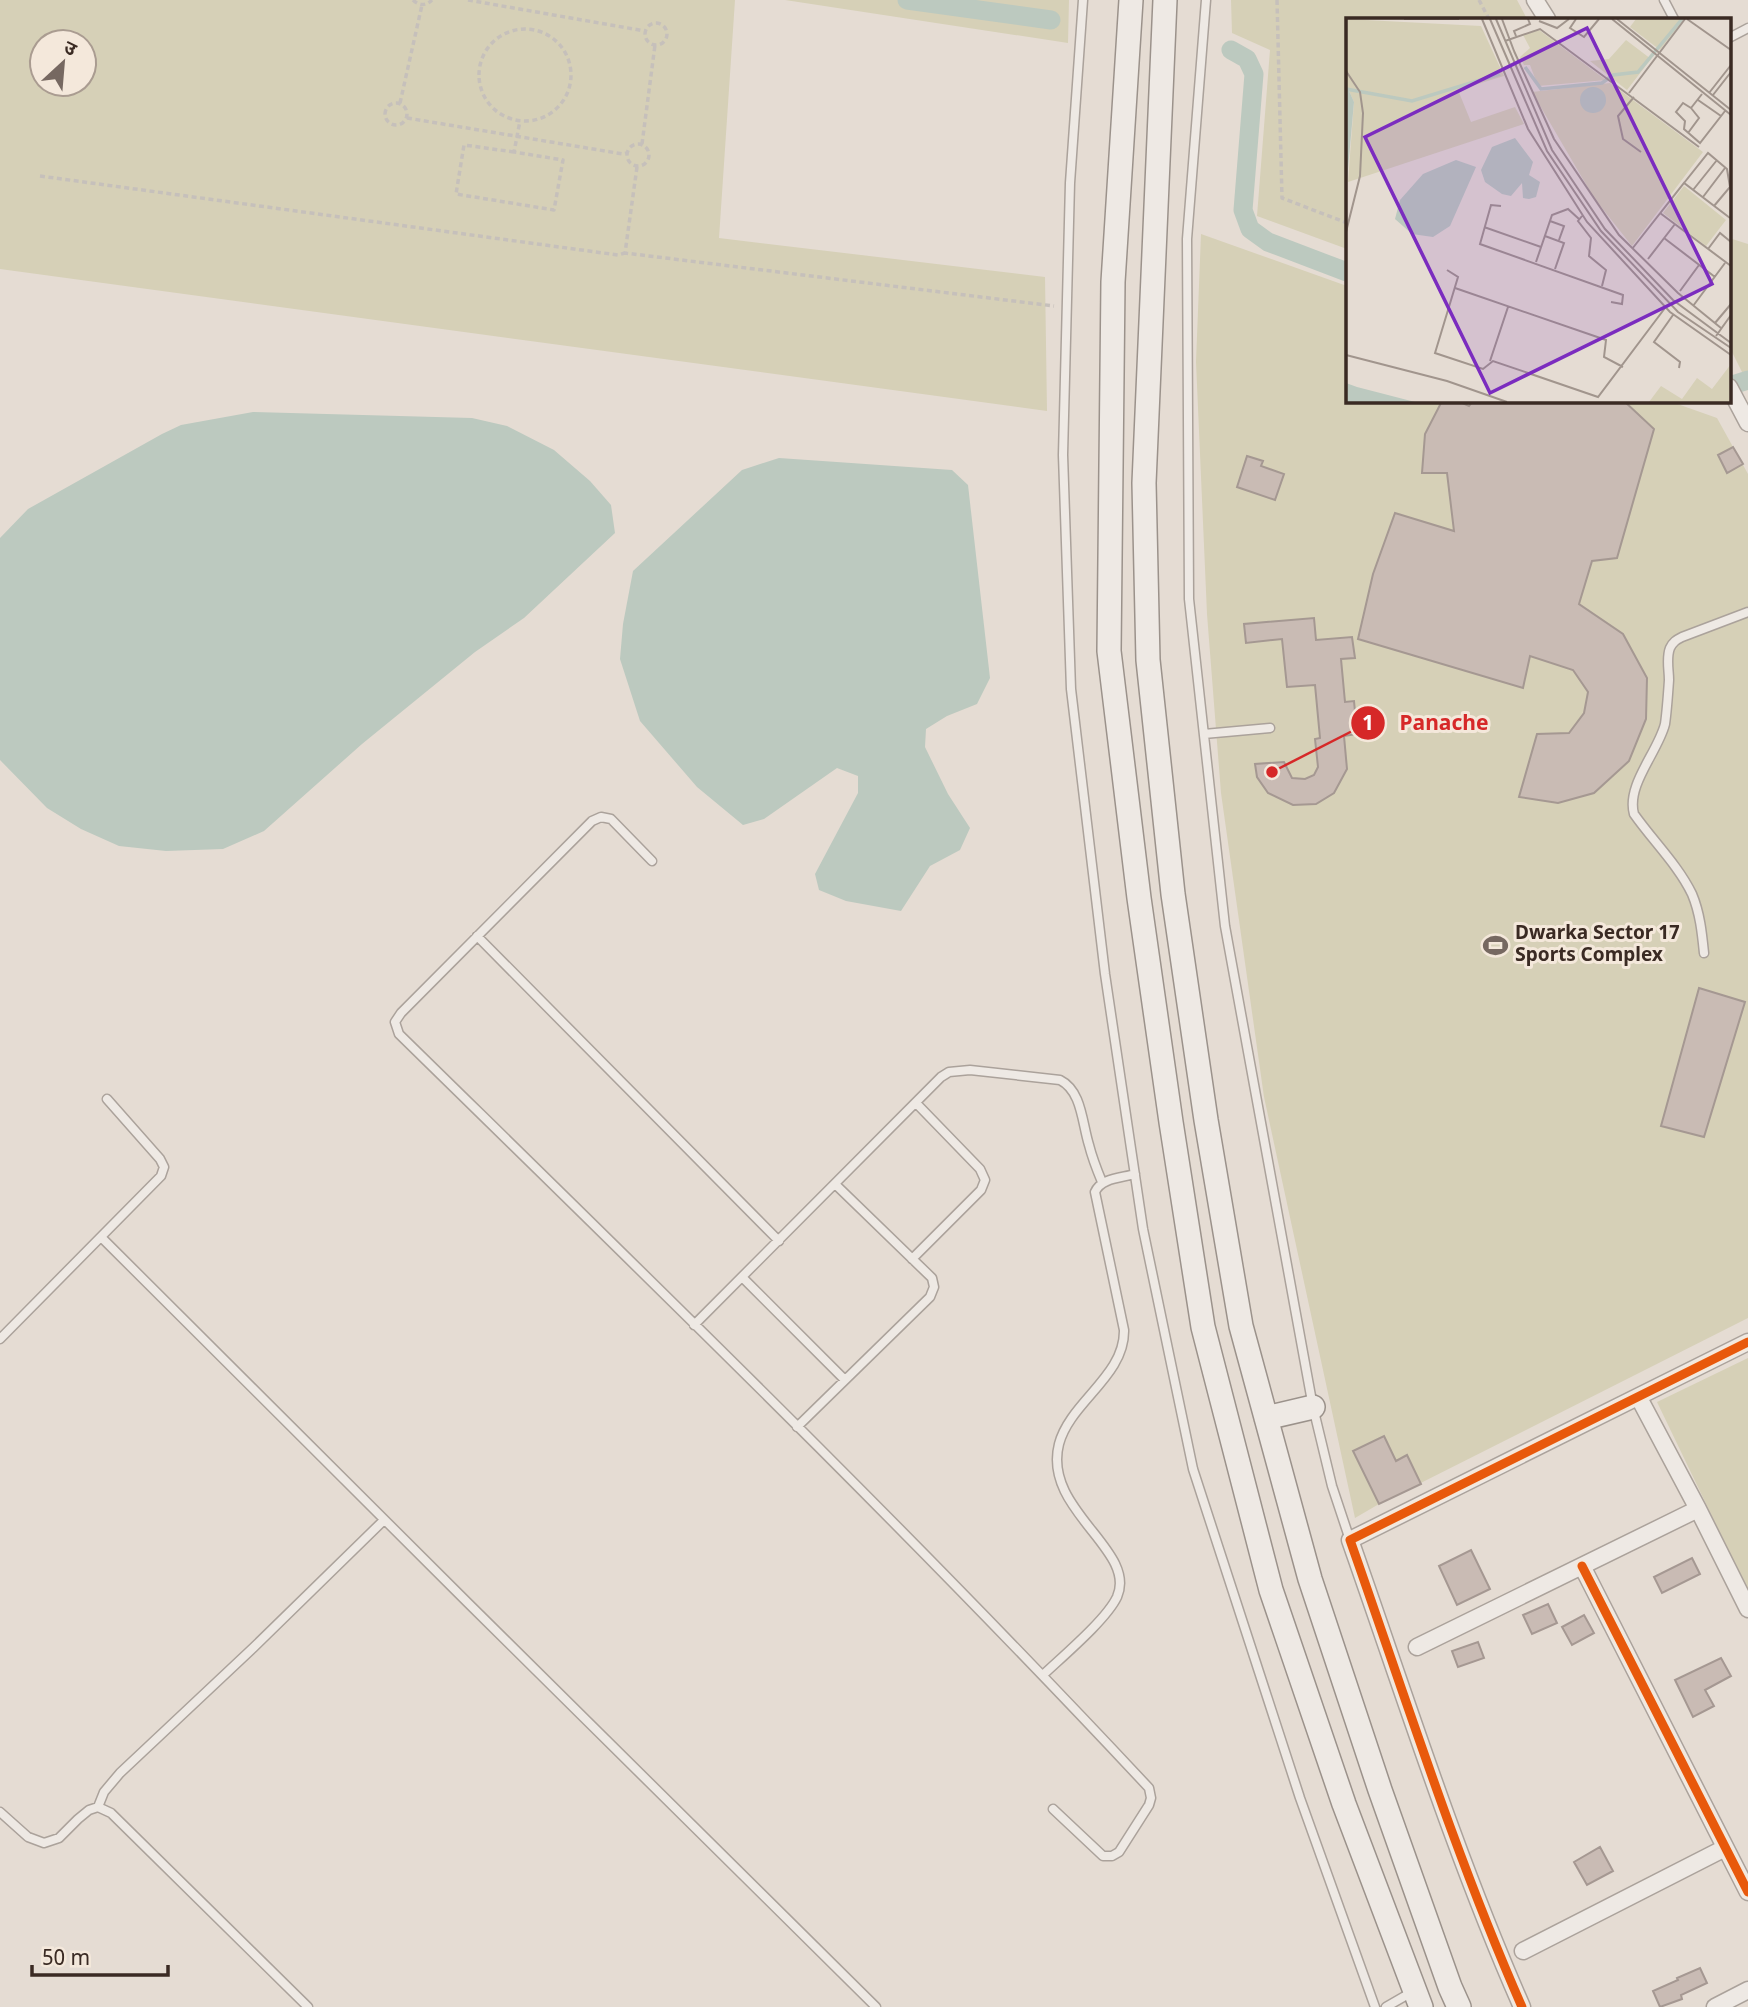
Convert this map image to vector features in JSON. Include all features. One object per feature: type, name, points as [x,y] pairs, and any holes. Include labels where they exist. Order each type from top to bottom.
[{"type":"main road","points":[[1130,0],[1113,282],[1109,651],[1146,950],[1203,1327],[1267,1577],[1344,1804],[1418,1999]]},
{"type":"main road","points":[[1166,0],[1143,483],[1148,660],[1173,894],[1206,1120],[1241,1326],[1310,1579],[1380,1790],[1450,1987],[1460,2007]]},
{"type":"main road","points":[[1266,1418],[1313,1407]]},
{"type":"street","points":[[1535,0],[1545,18]]},
{"type":"street","points":[[1730,389],[1748,423]]},
{"type":"street","points":[[1522,2007],[1447,1819],[1350,1540],[1748,1342]]},
{"type":"street","points":[[1639,1398],[1748,1609]]},
{"type":"street","points":[[1417,1647],[1698,1509]]},
{"type":"street","points":[[1582,1566],[1748,1892]]},
{"type":"street","points":[[1523,1951],[1725,1848]]},
{"type":"street","points":[[1715,2007],[1748,1990]]},
{"type":"lane","points":[[1083,0],[1070,183],[1063,455],[1071,689],[1105,974],[1143,1228],[1193,1469],[1300,1798],[1375,2007]]},
{"type":"lane","points":[[1206,0],[1186,239],[1189,600],[1225,926],[1313,1407],[1332,1486],[1350,1540]]},
{"type":"lane","points":[[1664,0],[1673,18]]},
{"type":"lane","points":[[1730,37],[1748,28]]},
{"type":"lane","points":[[1704,953],[1700,919],[1692,895],[1684,880],[1634,814],[1632,803],[1637,785],[1664,726],[1670,647],[1682,637],[1748,612]]},
{"type":"lane","points":[[1204,734],[1270,729]]},
{"type":"lane","points":[[652,861],[611,819],[601,817],[592,821],[401,1013],[395,1022],[399,1034],[797,1427],[1043,1675],[1149,1788],[1151,1798],[1119,1852],[1111,1856],[1103,1856],[1053,1809]]},
{"type":"lane","points":[[477,936],[779,1241]]},
{"type":"lane","points":[[694,1325],[949,1072],[957,1070],[1060,1080],[1067,1083],[1080,1106],[1089,1146],[1102,1182]]},
{"type":"lane","points":[[0,1339],[160,1176],[164,1167],[160,1159],[107,1099]]},
{"type":"lane","points":[[912,1259],[981,1190],[985,1180],[980,1169],[916,1103]]},
{"type":"lane","points":[[1043,1675],[1105,1614],[1116,1599],[1119,1589],[1118,1567],[1112,1556],[1069,1501],[1058,1469],[1058,1447],[1063,1433],[1112,1366],[1125,1338],[1095,1192],[1102,1182],[1135,1174]]},
{"type":"lane","points":[[797,1427],[930,1297],[934,1287],[932,1278],[835,1184]]},
{"type":"lane","points":[[101,1237],[876,2007]]},
{"type":"lane","points":[[742,1277],[845,1380]]},
{"type":"lane","points":[[97,1807],[104,1792],[120,1773],[384,1520]]},
{"type":"lane","points":[[0,1812],[28,1838],[44,1843],[59,1838],[89,1810],[97,1807],[104,1809],[118,1819],[308,2007]]},
{"type":"lane","points":[[1386,2007],[1418,1999]]},
{"type":"path","points":[[414,0],[422,5],[432,0]]},
{"type":"path","points":[[468,0],[645,31]]},
{"type":"path","points":[[1277,0],[1282,198],[1346,223]]},
{"type":"path","points":[[1479,0],[1488,18]]},
{"type":"path","points":[[400,103],[422,5]]},
{"type":"path","points":[[653,23],[660,23],[666,27],[667,38],[663,44],[655,45],[646,39],[645,31],[653,23]]},
{"type":"path","points":[[517,30],[533,30],[558,43],[567,55],[571,69],[570,84],[566,97],[545,117],[520,121],[502,115],[489,104],[481,91],[479,75],[482,59],[489,46],[502,35],[517,30]]},
{"type":"path","points":[[642,144],[655,45]]},
{"type":"path","points":[[400,103],[406,107],[407,118],[403,124],[395,126],[386,119],[385,112],[389,105],[400,103]]},
{"type":"path","points":[[407,118],[623,154],[634,144],[642,144],[648,149],[649,159],[645,165],[637,167]]},
{"type":"path","points":[[514,152],[520,121]]},
{"type":"path","points":[[464,145],[514,152],[563,160],[554,210],[456,194],[464,145]]},
{"type":"path","points":[[627,153],[628,160],[637,167]]},
{"type":"path","points":[[625,253],[637,167]]},
{"type":"path","points":[[40,176],[618,255],[625,253],[1067,308]]},
{"type":"shaded area","points":[[0,0],[735,0],[719,238],[1045,277],[1047,411],[0,269]]},
{"type":"shaded area","points":[[785,0],[1069,0],[1068,43]]},
{"type":"shaded area","points":[[1231,0],[1517,0],[1526,18],[1346,18],[1346,249],[1257,216],[1270,50],[1232,33]]},
{"type":"shaded area","name":"Dwarka Sector 17 Sports Complex","points":[[1201,234],[1346,286],[1346,402],[1672,402],[1717,418],[1748,474],[1748,1318],[1355,1518],[1264,1097],[1221,793],[1207,614],[1196,362]]},
{"type":"shaded area","points":[[1730,238],[1748,244],[1748,384],[1730,348]]},
{"type":"shaded area","points":[[253,412],[472,418],[507,426],[554,450],[590,481],[611,505],[615,533],[524,618],[475,652],[362,744],[264,831],[223,849],[166,851],[119,846],[81,829],[47,808],[0,760],[0,538],[28,509],[162,434],[181,425]]},
{"type":"shaded area","points":[[779,458],[952,470],[968,485],[990,678],[977,704],[947,716],[926,729],[925,747],[948,794],[970,828],[960,850],[930,866],[901,911],[846,901],[819,890],[815,874],[858,793],[858,776],[837,768],[764,819],[743,825],[697,787],[640,721],[620,659],[623,624],[633,571],[742,470]]},
{"type":"shaded area","points":[[1748,1358],[1748,1591],[1657,1402]]},
{"type":"building","points":[[1441,402],[1460,402],[1469,406],[1472,402],[1625,402],[1654,429],[1617,558],[1592,561],[1579,604],[1623,634],[1647,678],[1646,719],[1629,761],[1594,793],[1558,803],[1519,797],[1537,734],[1569,733],[1584,713],[1588,692],[1573,670],[1530,656],[1523,688],[1358,639],[1373,574],[1395,513],[1454,531],[1447,473],[1422,473],[1425,434]]},
{"type":"building","points":[[1733,447],[1743,464],[1727,473],[1718,455]]},
{"type":"building","points":[[1247,456],[1263,461],[1261,466],[1284,474],[1275,500],[1237,487]]},
{"type":"building","points":[[1314,618],[1316,640],[1352,637],[1355,658],[1341,659],[1345,702],[1354,701],[1357,734],[1344,736],[1347,769],[1334,793],[1316,804],[1293,805],[1268,793],[1257,777],[1255,764],[1284,762],[1292,778],[1305,779],[1314,775],[1318,767],[1315,739],[1320,738],[1315,685],[1287,687],[1282,639],[1246,643],[1244,624]]},
{"type":"building","points":[[1699,988],[1745,1002],[1704,1137],[1661,1126]]},
{"type":"building","points":[[1384,1436],[1396,1461],[1407,1455],[1421,1484],[1379,1504],[1353,1451]]},
{"type":"building","points":[[1471,1550],[1490,1589],[1457,1605],[1439,1566]]},
{"type":"building","points":[[1692,1558],[1700,1574],[1662,1593],[1654,1577]]},
{"type":"building","points":[[1548,1604],[1557,1623],[1532,1634],[1523,1615]]},
{"type":"building","points":[[1584,1615],[1594,1633],[1572,1645],[1562,1627]]},
{"type":"building","points":[[1478,1642],[1484,1658],[1458,1667],[1452,1651]]},
{"type":"building","points":[[1721,1658],[1731,1676],[1705,1690],[1714,1706],[1693,1717],[1675,1680]]},
{"type":"building","points":[[1600,1847],[1613,1871],[1587,1885],[1574,1862]]},
{"type":"building","points":[[1700,1968],[1707,1983],[1681,1995],[1682,1999],[1660,2007],[1653,1991]]},
{"type":"waterway","points":[[907,0],[1051,20]]},
{"type":"waterway","points":[[1231,50],[1247,59],[1254,74],[1243,210],[1250,229],[1268,242],[1346,272]]},
{"type":"waterway","points":[[1730,386],[1748,380]]},
{"type":"cycle path","points":[[1522,2007],[1453,1834],[1350,1540],[1748,1342]]},
{"type":"cycle path","points":[[1582,1566],[1748,1892]]},
{"type":"place","name":"Panache","points":[[1272,772]]},
{"type":"place","name":"Dwarka Sector 17 Sports Complex","points":[[1495,945]]}]
